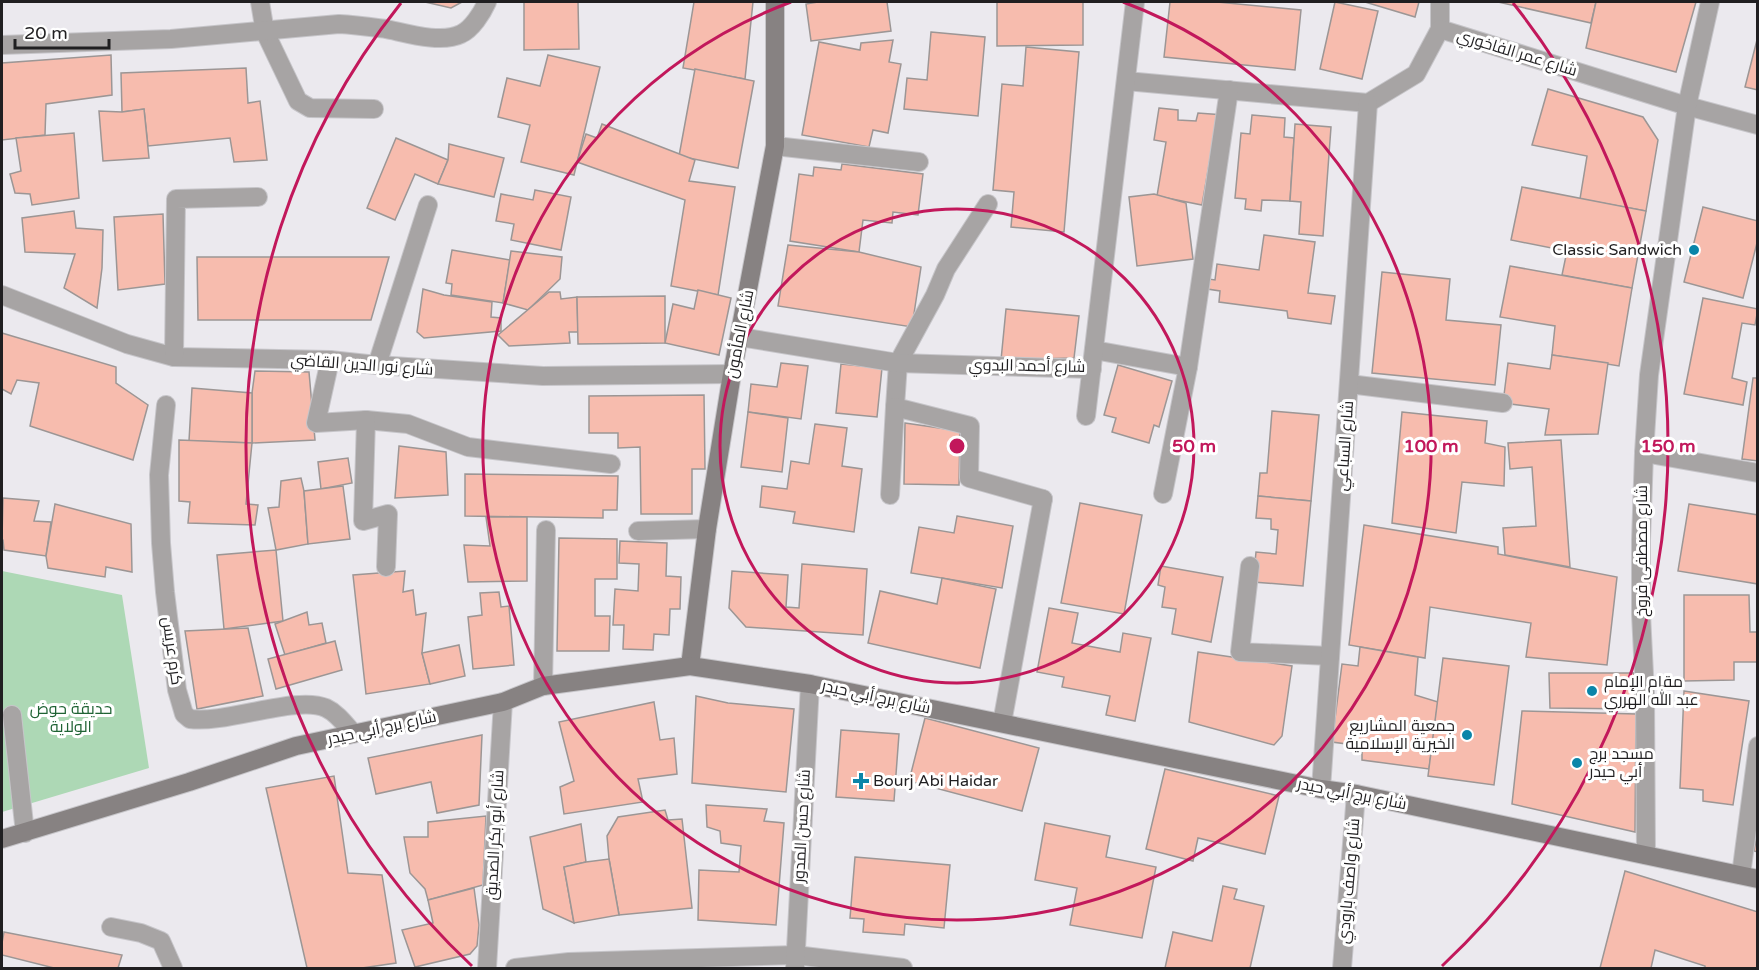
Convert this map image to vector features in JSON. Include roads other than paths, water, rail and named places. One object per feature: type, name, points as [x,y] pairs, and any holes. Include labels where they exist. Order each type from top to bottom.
[{"type":"street","points":[[260,2],[265,32],[298,101],[310,108],[374,109]]},
{"type":"street","points":[[2,45],[111,42],[265,32],[309,25],[339,24],[430,37],[450,37],[462,34],[473,23],[486,2]]},
{"type":"street","name":"شارع المأمون","points":[[690,666],[707,530],[732,374],[776,146],[775,2]]},
{"type":"street","name":"شارع أحمد البدوي","points":[[740,337],[898,363],[1093,360],[1135,2]]},
{"type":"street","points":[[1440,2],[1440,29]]},
{"type":"street","name":"شارع مصطفى فروخ","points":[[1646,855],[1646,693],[1641,614],[1644,453],[1649,375],[1687,106],[1710,2]]},
{"type":"street","name":"شارع عمر الفاخوري","points":[[1368,103],[1416,74],[1440,29],[1687,106],[1758,125]]},
{"type":"street","points":[[1126,81],[1368,103]]},
{"type":"street","points":[[1163,494],[1188,367],[1229,90]]},
{"type":"street","name":"شارع السباعي","points":[[1321,789],[1368,103]]},
{"type":"street","points":[[776,146],[919,162]]},
{"type":"street","points":[[174,357],[176,199],[258,198]]},
{"type":"street","points":[[890,495],[898,363],[935,295],[946,269],[988,204]]},
{"type":"street","points":[[377,365],[428,205]]},
{"type":"street","name":"شارع نور الدين القاضي","points":[[2,295],[127,344],[174,357],[330,360],[543,376],[732,374]]},
{"type":"street","points":[[330,360],[316,423],[366,420],[408,424],[468,447],[611,464]]},
{"type":"street","points":[[1086,416],[1093,360],[1188,367]]},
{"type":"street","points":[[1349,384],[1503,403]]},
{"type":"street","name":"كرم عريس","points":[[166,405],[159,475],[160,543],[177,690],[184,714],[190,719],[213,719],[287,707],[324,706],[334,712],[353,734]]},
{"type":"street","points":[[895,407],[970,426],[969,478],[1043,499],[1002,723]]},
{"type":"street","points":[[366,420],[363,521],[388,514],[386,567]]},
{"type":"street","points":[[1644,453],[1758,473]]},
{"type":"street","points":[[543,686],[546,530]]},
{"type":"street","points":[[639,531],[707,530]]},
{"type":"street","points":[[1250,566],[1240,652],[1330,656]]},
{"type":"street","name":"شارع برج أبي حيدر","points":[[2,839],[296,746],[503,702],[543,686],[690,666],[810,684],[1321,789],[1356,794],[1749,878]]},
{"type":"street","name":"شارع حسن المدور","points":[[795,962],[810,684]]},
{"type":"street","name":"شارع أبو بكر الصديق","points":[[487,969],[503,702]]},
{"type":"street","points":[[12,715],[25,833]]},
{"type":"street","points":[[1749,878],[1758,746]]},
{"type":"street","name":"شارع واصف بارودي","points":[[1342,969],[1356,794]]},
{"type":"street","points":[[111,927],[141,933],[161,941],[173,969]]},
{"type":"street","points":[[515,969],[569,962],[795,962],[903,969]]},
{"type":"place","name":"Classic Sandwich","points":[[1694,250]]},
{"type":"place","name":"مقام الإمام عبد الله الهرري","points":[[1592,691]]},
{"type":"place","name":"جمعية المشاريع الخيرية الإسلامية","points":[[1467,735]]},
{"type":"place","name":"مسجد برج أبي حيدر","points":[[1577,763]]},
{"type":"place","name":"Bourj Abi Haidar","points":[[861,781]]},
{"type":"park label","name":"حديقة حوض الولاية","points":[[71,718]]}]
